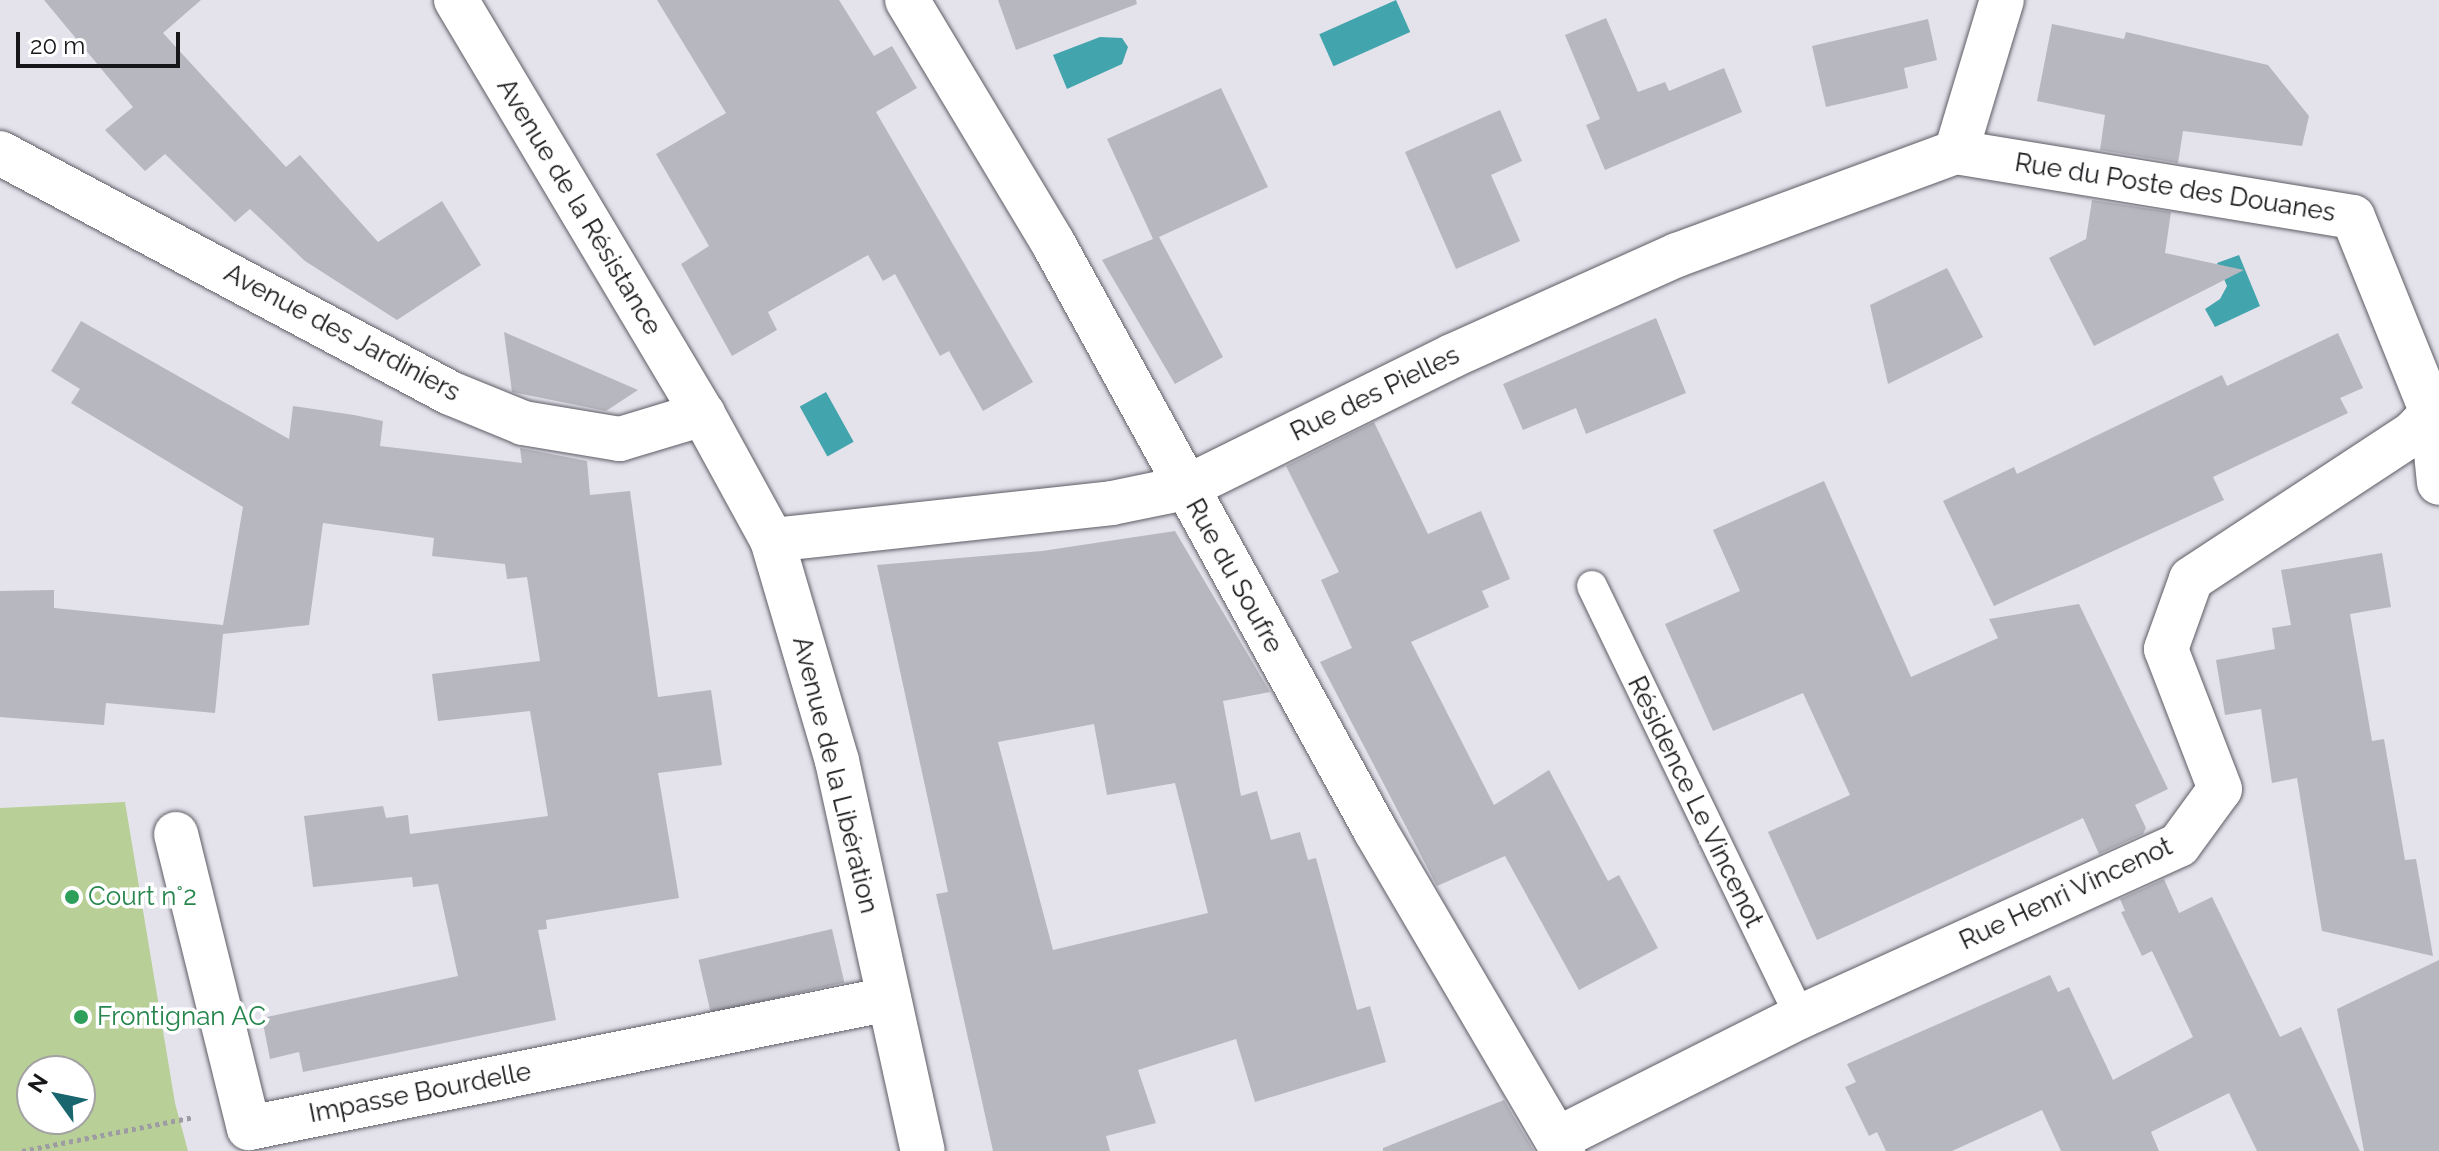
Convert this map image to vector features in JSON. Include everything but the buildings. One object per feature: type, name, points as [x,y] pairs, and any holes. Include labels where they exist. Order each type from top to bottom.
[{"type":"street","name":"Avenue de la Résistance","points":[[456,0],[703,414]]},
{"type":"street","name":"Rue du Soufre","points":[[907,0],[1053,243],[1375,830],[1560,1145]]},
{"type":"street","points":[[1956,152],[2002,0]]},
{"type":"street","name":"Rue des Pielles","points":[[772,540],[1112,503],[1185,488],[1452,356],[1677,255],[1956,152]]},
{"type":"street","name":"Rue du Poste des Douanes","points":[[1956,152],[2353,217],[2435,410],[2439,483]]},
{"type":"street","name":"Avenue des Jardiniers","points":[[0,153],[450,393],[523,423],[620,439],[703,414]]},
{"type":"street","name":"Rue Henri Vincenot","points":[[1560,1145],[1800,1017],[2179,845],[2220,789],[2166,649],[2191,579],[2413,433],[2435,410]]},
{"type":"street","name":"Avenue de la Libération","points":[[703,414],[772,540],[837,761],[923,1151]]},
{"type":"street","points":[[176,834],[245,1109]]},
{"type":"street","name":"Impasse Bourdelle","points":[[245,1109],[249,1128],[889,999]]},
{"type":"lane","name":"Résidence Le Vincenot","points":[[1592,586],[1800,1017]]},
{"type":"path","points":[[22,1151],[245,1109]]},
{"type":"green space","name":"Frontignan AC","points":[[125,802],[175,1103],[188,1151],[0,1151],[0,808]]},
{"type":"water","points":[[1396,0],[1410,32],[1333,66],[1319,34]]},
{"type":"water","points":[[1100,37],[1122,38],[1128,47],[1122,64],[1067,89],[1053,55]]},
{"type":"water","points":[[2239,255],[2260,306],[2215,327],[2205,309],[2220,299],[2227,286],[2217,263]]},
{"type":"water","points":[[826,392],[854,442],[827,456],[800,407]]},
{"type":"place","name":"Court n°2","points":[[72,897]]},
{"type":"place","name":"Frontignan AC","points":[[81,1017]]}]
